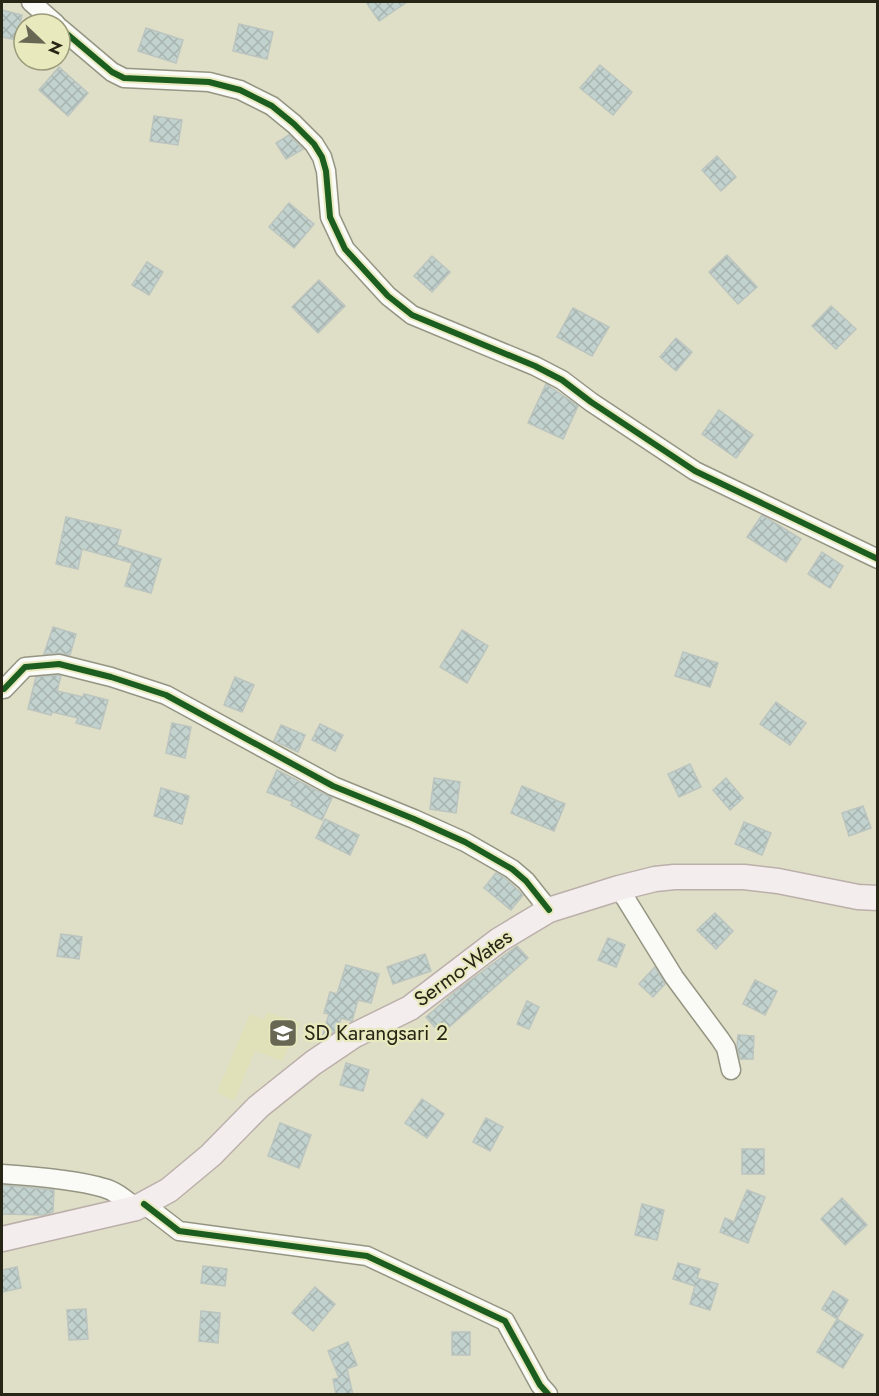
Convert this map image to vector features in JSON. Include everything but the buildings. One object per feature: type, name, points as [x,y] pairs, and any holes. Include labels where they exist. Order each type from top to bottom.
[{"type":"main road","name":"Sermo-Wates","points":[[2,1239],[140,1206],[186,1178],[258,1107],[313,1063],[353,1036],[410,1008],[499,940],[549,910],[619,888],[674,877],[744,877],[778,881],[858,897],[878,898]]},
{"type":"street","points":[[31,2],[42,12]]},
{"type":"street","points":[[72,38],[112,72],[124,78],[209,82],[240,90],[272,106],[314,144],[322,157],[326,171],[330,217],[345,249],[388,296],[412,315],[535,366],[562,380],[695,471],[878,559]]},
{"type":"street","points":[[2,689],[25,667],[59,664],[111,677],[166,695],[333,786],[465,842],[512,869],[526,881],[549,910]]},
{"type":"street","points":[[619,888],[674,977],[726,1048],[731,1070]]},
{"type":"street","points":[[2,1174],[41,1177],[105,1188],[140,1206],[179,1231],[368,1256],[505,1321],[540,1385],[548,1395]]},
{"type":"shaded area","points":[[267,1012],[301,1023],[282,1061],[255,1051],[234,1101],[217,1092],[250,1014],[264,1019]]},
{"type":"cycle path","points":[[72,38],[112,72],[124,78],[209,82],[240,90],[272,106],[314,144],[322,157],[326,171],[330,217],[345,249],[388,296],[412,315],[535,366],[562,380],[695,471],[878,559]]},
{"type":"cycle path","points":[[2,689],[25,667],[59,664],[111,677],[166,695],[333,786],[465,842],[512,869],[526,881],[549,910]]},
{"type":"cycle path","points":[[144,1204],[179,1231],[367,1256],[505,1321],[540,1385],[548,1394]]},
{"type":"place","name":"SD Karangsari 2","points":[[283,1033]]}]
